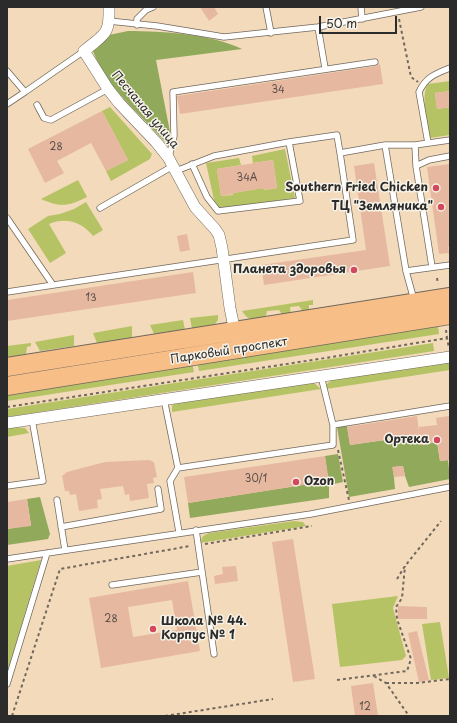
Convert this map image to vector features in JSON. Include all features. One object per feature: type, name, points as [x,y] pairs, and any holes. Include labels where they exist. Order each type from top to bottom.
[{"type":"main road","name":"Парковый проспект","points":[[7,386],[237,341],[414,303],[450,297]]},
{"type":"main road","name":"Парковый проспект","points":[[7,367],[450,315]]},
{"type":"street","points":[[84,51],[106,34],[109,21],[109,7]]},
{"type":"street","name":"Песчаная улица","points":[[84,51],[108,89],[119,103],[156,142],[173,165],[195,207],[219,235],[224,260],[230,308],[237,341]]},
{"type":"street","points":[[7,423],[321,375],[450,357]]},
{"type":"lane","points":[[137,25],[136,19],[146,10],[153,7]]},
{"type":"lane","points":[[266,7],[271,33]]},
{"type":"lane","points":[[361,7],[362,19]]},
{"type":"lane","points":[[109,21],[157,26],[224,37],[318,27],[421,7]]},
{"type":"lane","points":[[318,27],[324,68]]},
{"type":"lane","points":[[7,104],[84,51]]},
{"type":"lane","points":[[173,165],[173,92],[324,68],[375,62]]},
{"type":"lane","points":[[428,143],[419,92],[422,85],[434,74],[450,68]]},
{"type":"lane","points":[[7,71],[25,92]]},
{"type":"lane","points":[[37,105],[44,118],[51,120],[108,89]]},
{"type":"lane","points":[[7,292],[353,240],[337,135],[214,156],[192,164],[173,165],[100,208]]},
{"type":"lane","points":[[340,153],[385,145],[415,145],[450,140]]},
{"type":"lane","points":[[192,164],[207,197],[218,211],[300,201],[289,142]]},
{"type":"lane","points":[[385,145],[406,271],[414,303]]},
{"type":"lane","points":[[415,145],[416,166],[432,268]]},
{"type":"lane","points":[[416,166],[429,160],[450,156]]},
{"type":"lane","points":[[7,218],[53,286]]},
{"type":"lane","points":[[406,271],[450,265]]},
{"type":"lane","points":[[178,468],[333,445],[333,424],[321,375]]},
{"type":"lane","points":[[164,400],[178,468],[170,481],[179,532]]},
{"type":"lane","points":[[333,424],[450,406]]},
{"type":"lane","points":[[7,486],[43,481],[32,419]]},
{"type":"lane","points":[[61,527],[161,509],[158,488]]},
{"type":"lane","points":[[7,559],[179,532],[311,514],[450,488]]},
{"type":"lane","points":[[56,500],[65,550]]},
{"type":"lane","points":[[196,530],[214,654]]},
{"type":"lane","points":[[7,684],[47,552]]},
{"type":"lane","points":[[112,584],[202,572]]},
{"type":"path","points":[[398,12],[411,77],[422,85]]},
{"type":"path","points":[[7,406],[319,359],[447,338],[450,351]]},
{"type":"path","points":[[333,445],[337,445],[350,507]]},
{"type":"path","points":[[397,579],[405,566],[441,521]]},
{"type":"path","points":[[12,716],[60,569],[312,526]]},
{"type":"path","points":[[337,680],[407,671],[411,659],[397,619],[396,607],[402,598],[405,566]]},
{"type":"path","points":[[374,675],[386,683],[409,716]]},
{"type":"path","points":[[386,683],[417,683],[450,679]]},
{"type":"path","points":[[165,716],[273,699]]},
{"type":"green space","points":[[128,31],[186,34],[216,40],[242,49],[156,60],[170,132],[166,143],[115,89],[99,65],[93,51],[109,35]]},
{"type":"green space","points":[[450,81],[450,91],[435,93],[437,109],[450,107],[450,135],[430,138],[425,110],[426,89],[428,84]]},
{"type":"green space","points":[[110,107],[152,154],[150,159],[111,181],[106,171],[128,160],[102,111]]},
{"type":"green space","points":[[285,149],[295,198],[220,209],[214,200],[206,163],[239,158],[241,165],[217,169],[221,196],[233,195],[233,193],[263,188],[264,190],[277,188],[273,160],[253,163],[252,156]]},
{"type":"green space","points":[[78,180],[87,197],[65,205],[54,204],[41,199]]},
{"type":"green space","points":[[86,202],[103,230],[93,236],[84,227],[73,222],[62,221],[49,224],[66,253],[50,263],[28,229],[48,216],[74,209]]},
{"type":"green space","points":[[313,300],[313,305],[309,305],[309,312],[303,312],[299,306],[290,307],[291,315],[283,316],[279,310],[267,311],[265,319],[261,320],[249,318],[242,311]]},
{"type":"green space","points":[[218,315],[218,320],[215,324],[192,329],[190,318]]},
{"type":"green space","points":[[183,320],[185,330],[154,334],[150,325]]},
{"type":"green space","points":[[438,325],[439,334],[199,371],[197,362]]},
{"type":"green space","points":[[132,326],[132,338],[97,343],[93,333]]},
{"type":"green space","points":[[74,335],[74,346],[40,351],[35,342]]},
{"type":"green space","points":[[31,343],[31,346],[27,347],[26,354],[7,357],[7,346]]},
{"type":"green space","points":[[433,343],[434,351],[7,417],[7,409]]},
{"type":"green space","points":[[450,361],[450,370],[326,389],[327,384],[332,379]]},
{"type":"green space","points":[[192,362],[194,372],[7,401],[7,391]]},
{"type":"green space","points":[[313,382],[321,389],[172,412],[172,406],[176,402]]},
{"type":"green space","points":[[347,426],[350,445],[420,435],[421,445],[437,442],[440,461],[448,460],[450,479],[409,487],[403,466],[393,467],[395,489],[349,497],[337,427]]},
{"type":"green space","points":[[7,428],[25,428],[29,433],[7,437]]},
{"type":"green space","points":[[338,454],[343,482],[329,485],[329,498],[190,518],[188,503],[328,481],[325,456]]},
{"type":"green space","points":[[40,497],[50,534],[48,539],[7,545],[7,529],[31,525],[27,499]]},
{"type":"green space","points":[[294,521],[303,522],[306,526],[200,543],[203,536],[209,533]]},
{"type":"green space","points":[[41,560],[7,673],[7,566]]},
{"type":"green space","points":[[398,596],[393,608],[406,656],[402,660],[340,667],[332,604]]},
{"type":"green space","points":[[440,622],[449,678],[431,680],[422,624]]},
{"type":"building","points":[[200,7],[214,7],[218,14],[209,21]]},
{"type":"building","points":[[380,64],[383,84],[180,114],[177,96],[376,66]]},
{"type":"building","points":[[450,91],[450,107],[437,109],[435,93]]},
{"type":"building","points":[[102,111],[128,160],[106,171],[91,143],[57,161],[64,173],[45,183],[28,149]]},
{"type":"building","points":[[273,160],[277,188],[263,190],[263,188],[221,196],[217,169]]},
{"type":"building","points":[[374,163],[390,266],[264,285],[261,265],[366,250],[354,166]]},
{"type":"building","name":"ТЦ \"Земляника\"","points":[[450,164],[450,247],[448,247],[449,253],[439,254],[427,167]]},
{"type":"building","points":[[187,234],[190,250],[180,252],[177,236]]},
{"type":"building","points":[[193,272],[196,293],[7,321],[7,300]]},
{"type":"building","points":[[417,416],[419,432],[419,427],[437,425],[436,418],[449,416],[450,460],[440,461],[437,442],[421,445],[420,435],[350,445],[347,427]]},
{"type":"building","points":[[325,456],[329,481],[188,503],[184,477]]},
{"type":"building","points":[[149,460],[154,462],[157,477],[153,478],[154,483],[147,484],[149,498],[130,501],[129,494],[125,495],[123,486],[100,489],[102,499],[97,500],[98,508],[79,511],[76,494],[70,495],[69,491],[65,491],[62,476],[67,472],[105,462]]},
{"type":"building","points":[[403,466],[405,476],[394,477],[392,467]]},
{"type":"building","points":[[27,499],[31,526],[7,529],[7,502]]},
{"type":"building","points":[[293,539],[315,679],[293,682],[272,542]]},
{"type":"building","points":[[236,566],[238,581],[215,584],[214,576],[223,574],[222,567]]},
{"type":"building","points":[[188,581],[200,651],[101,668],[89,598]],"holes":[[[172,600],[177,630],[133,637],[128,607]]]},
{"type":"building","points":[[398,606],[427,607],[427,619],[398,619]]},
{"type":"building","points":[[417,631],[429,680],[419,682],[408,633]]},
{"type":"building","points":[[373,683],[378,716],[355,716],[351,686]]},
{"type":"place","name":"Southern Fried Chicken","points":[[436,188]]},
{"type":"place","name":"ТЦ \"Земляника\"","points":[[441,207]]},
{"type":"place","name":"Планета здоровья","points":[[354,270]]},
{"type":"place","name":"Ортека","points":[[437,440]]},
{"type":"place","name":"Ozon","points":[[296,482]]},
{"type":"place","name":"Школа № 44. Корпус № 1","points":[[153,629]]}]
